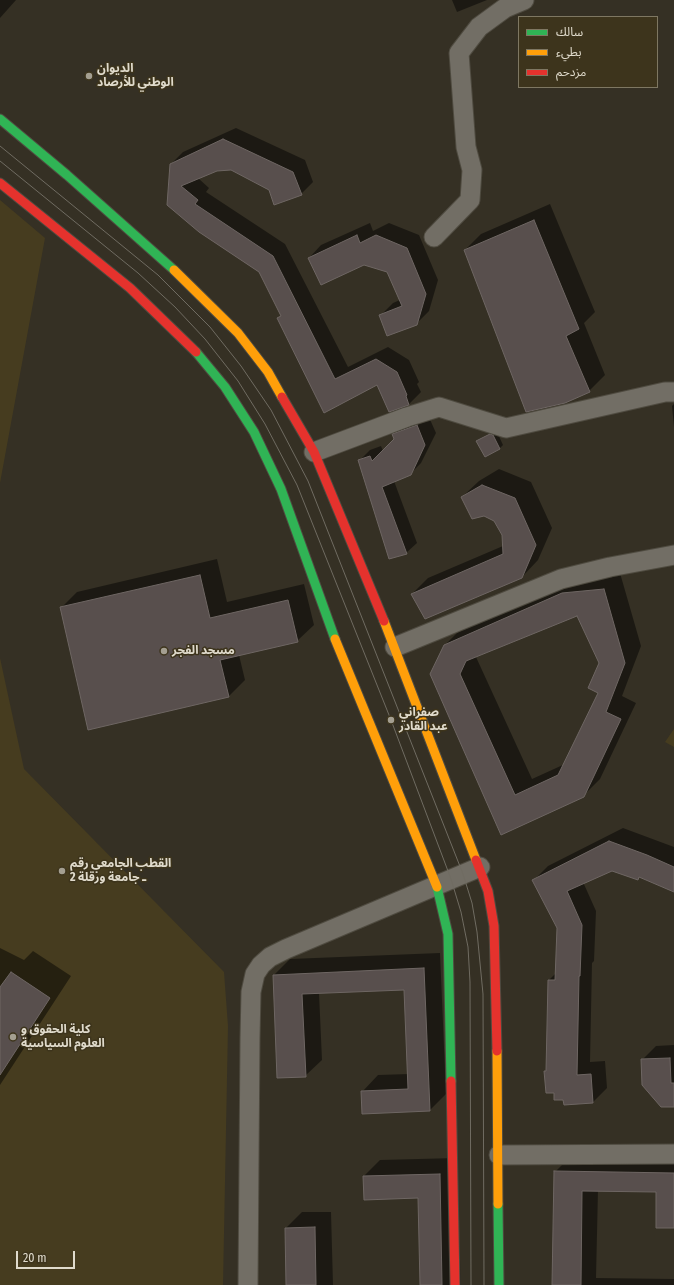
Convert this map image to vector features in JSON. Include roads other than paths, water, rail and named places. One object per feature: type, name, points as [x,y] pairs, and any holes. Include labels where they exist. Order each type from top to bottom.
[{"type":"street","points":[[434,237],[470,200],[472,170],[466,147],[459,53],[478,27],[505,8],[524,0]]},
{"type":"street","points":[[0,118],[67,175],[196,290],[238,333],[268,372],[314,452],[395,647],[488,891],[494,926],[499,1155],[499,1285]]},
{"type":"street","points":[[0,184],[130,288],[192,347],[225,387],[254,432],[281,489],[331,628],[436,885],[448,934],[455,1285]]},
{"type":"street","points":[[314,452],[407,417],[439,407],[506,428],[665,392],[674,392]]},
{"type":"street","points":[[395,647],[561,579],[617,565],[674,555]]},
{"type":"street","points":[[248,1285],[251,992],[255,974],[261,965],[270,957],[480,867]]},
{"type":"street","points":[[499,1155],[674,1154]]},
{"type":"tram line","points":[[0,146],[158,275],[210,327],[241,366],[271,410],[308,481],[463,874],[472,903],[477,932],[483,994],[484,1285]]},
{"type":"tram line","points":[[0,161],[138,273],[175,307],[205,339],[238,381],[265,424],[297,485],[391,720],[451,879],[461,912],[468,947],[470,982],[471,1285]]},
{"type":"place","name":"الديوان الوطني للأرصاد","points":[[89,76]]},
{"type":"place","name":"مسجد الفجر","points":[[164,651]]},
{"type":"place","name":"صفراني عبد القادر","points":[[391,720]]},
{"type":"place","name":"القطب الجامعي رقم 2 ـ جامعة ورقلة","points":[[62,871]]},
{"type":"place","name":"كلية الحقوق و العلوم السياسية","points":[[13,1037]]}]
